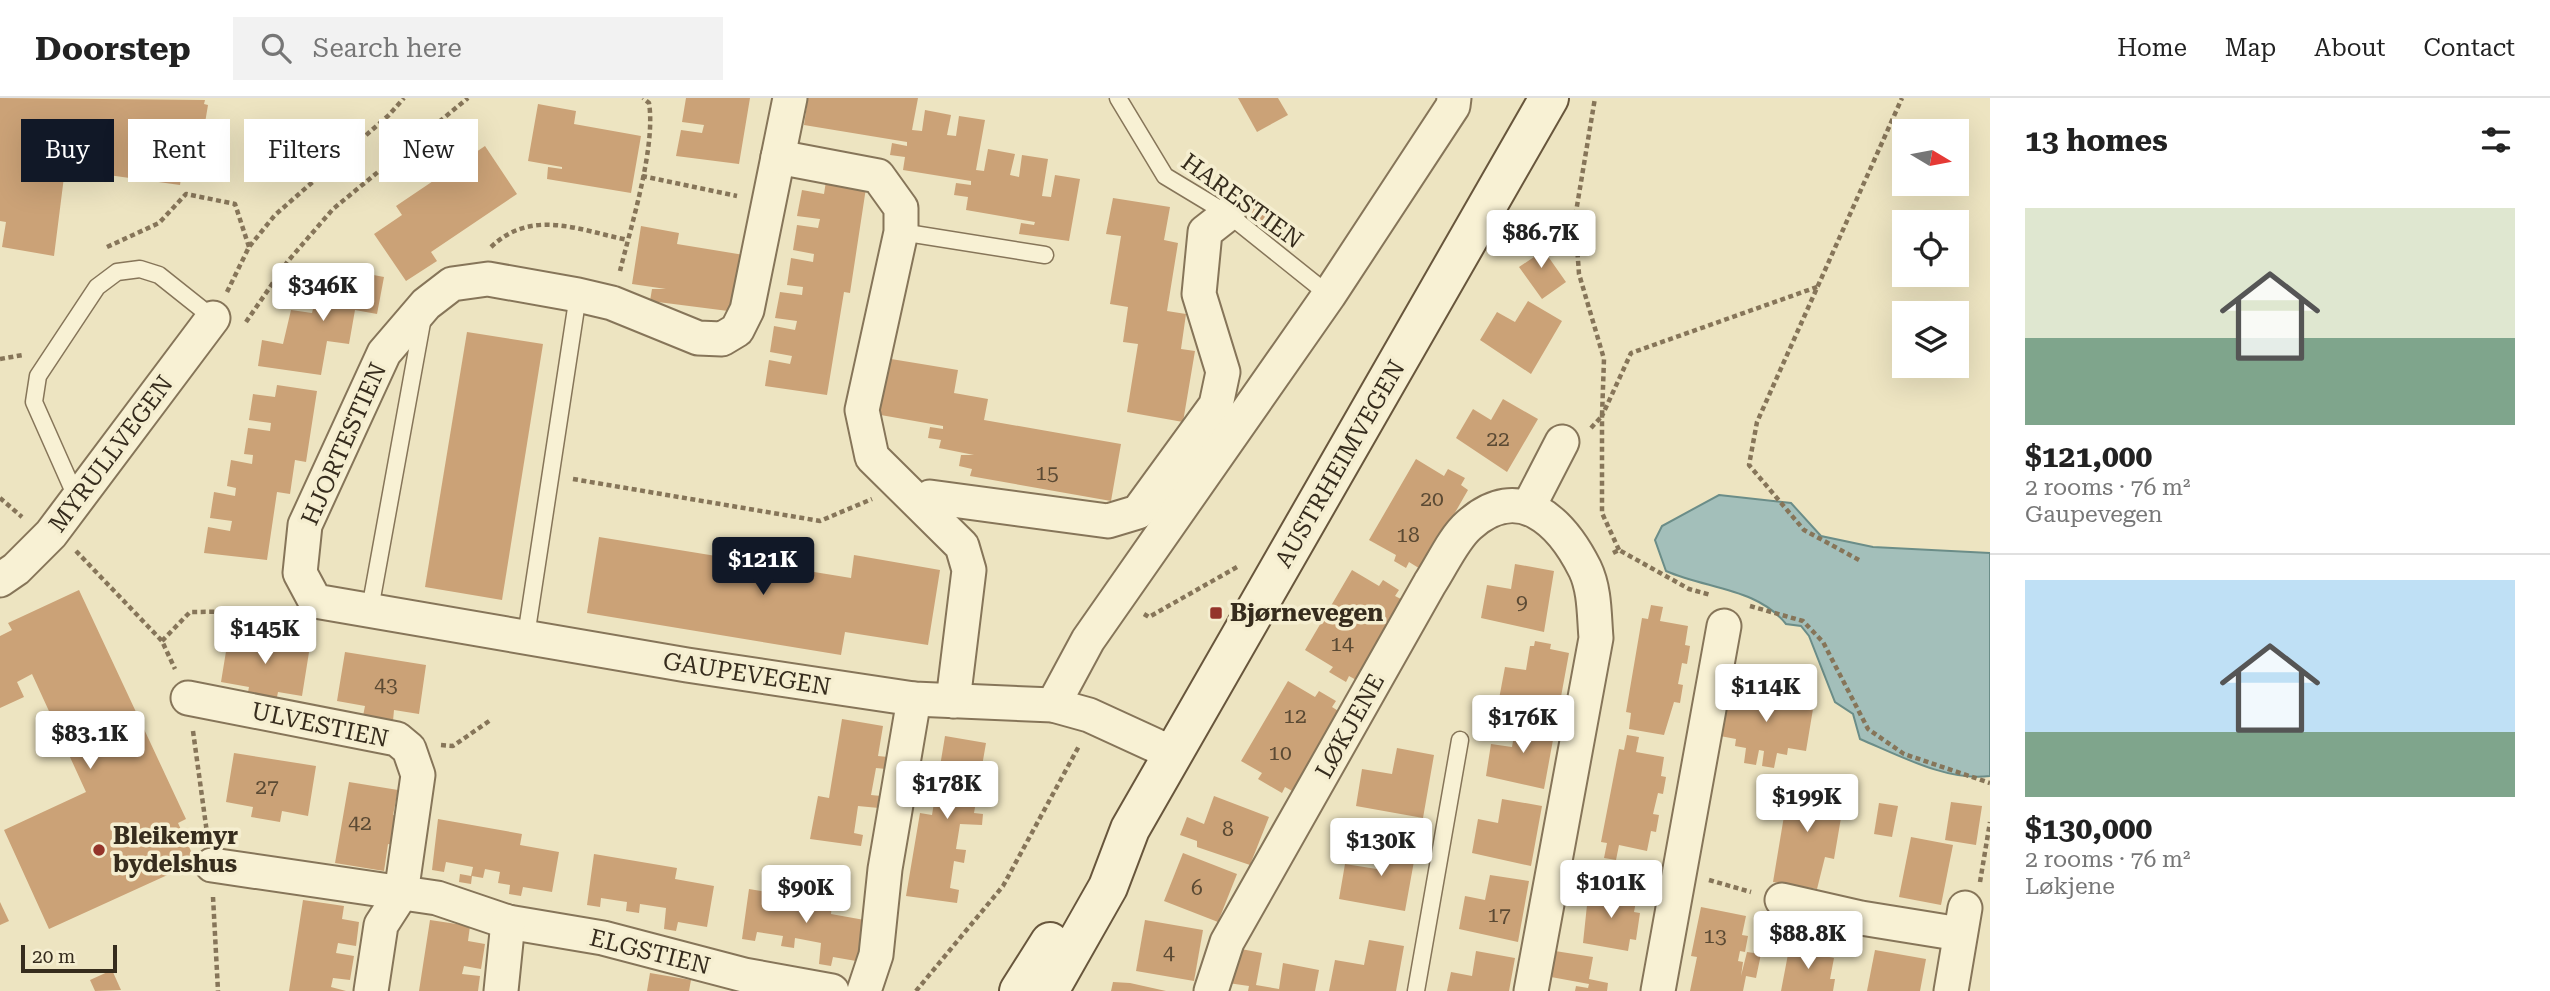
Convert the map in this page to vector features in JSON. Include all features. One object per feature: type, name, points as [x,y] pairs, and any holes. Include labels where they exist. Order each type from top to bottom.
[{"type":"main road","name":"AUSTRHEIMVEGEN","points":[[1019,991],[1090,877],[1130,829],[1549,98]]},
{"type":"main road","name":"AUSTRHEIMVEGEN","points":[[1049,991],[1108,887],[1130,829]]},
{"type":"street","points":[[469,279],[488,279],[612,303],[698,338],[722,339],[737,330],[747,310],[790,98]]},
{"type":"street","points":[[1053,705],[1088,640],[1329,295],[1453,106],[1454,98]]},
{"type":"street","points":[[778,157],[878,176],[901,208],[901,232],[862,410],[872,457],[962,546],[969,570],[953,701]]},
{"type":"street","points":[[910,493],[1108,521],[1138,512],[1216,405],[1223,372],[1199,294],[1205,232],[1228,214]]},
{"type":"street","name":"HJORTESTIEN","points":[[315,601],[300,573],[305,525],[384,353],[426,304],[452,284],[469,279]]},
{"type":"street","name":"MYRULLVEGEN","points":[[0,580],[16,569],[51,534],[77,499],[227,323]]},
{"type":"street","points":[[1531,991],[1596,638],[1592,593],[1585,569],[1550,520],[1530,506],[1563,442]]},
{"type":"street","name":"LØKJENE","points":[[1211,991],[1227,942],[1430,583],[1467,526],[1489,510],[1512,504],[1530,506]]},
{"type":"street","name":"GAUPEVEGEN","points":[[315,601],[687,665],[914,699],[1053,705],[1089,715],[1174,754]]},
{"type":"street","points":[[1658,991],[1727,609]]},
{"type":"street","name":"ULVESTIEN","points":[[188,698],[397,739],[409,749],[418,775],[401,894],[381,925],[370,991]]},
{"type":"street","points":[[863,991],[876,955],[885,869],[914,699]]},
{"type":"street","name":"ELGSTIEN","points":[[212,865],[437,898],[508,922],[603,939],[740,983],[832,991]]},
{"type":"street","points":[[1782,900],[1861,918],[1962,921],[1951,991]]},
{"type":"street","points":[[501,991],[508,922]]},
{"type":"lane","name":"HARESTIEN","points":[[1118,98],[1165,176],[1228,214],[1329,295]]},
{"type":"lane","points":[[901,232],[1045,255]]},
{"type":"lane","points":[[77,499],[34,402],[38,376],[97,287],[117,272],[140,270],[159,275],[227,323]]},
{"type":"lane","points":[[526,636],[578,295]]},
{"type":"lane","points":[[370,609],[426,304]]},
{"type":"lane","points":[[1416,991],[1460,740]]},
{"type":"path","points":[[227,323],[249,247],[275,215],[389,115],[404,98]]},
{"type":"path","points":[[227,323],[288,261],[333,209],[468,98]]},
{"type":"path","points":[[612,303],[642,176],[651,113],[649,103],[643,98]]},
{"type":"path","points":[[1595,98],[1575,218],[1579,274],[1604,359],[1602,513],[1619,550],[1727,609],[1802,621],[1823,642],[1868,729],[1904,754],[1990,783]]},
{"type":"path","points":[[1859,560],[1804,530],[1749,465],[1757,422],[1902,98]]},
{"type":"path","points":[[642,176],[769,203]]},
{"type":"path","points":[[235,204],[249,247]]},
{"type":"path","points":[[469,279],[472,264],[506,233],[525,225],[544,224],[628,240]]},
{"type":"path","points":[[1563,442],[1586,433],[1602,416],[1631,353],[1816,288]]},
{"type":"path","points":[[552,476],[820,521],[864,505],[910,493]]},
{"type":"path","points":[[0,498],[28,522]]},
{"type":"path","points":[[84,541],[76,551],[162,641],[188,698],[212,865],[218,991]]},
{"type":"path","points":[[1585,569],[1619,550]]},
{"type":"path","points":[[1138,611],[1149,617],[1235,570],[1242,560]]},
{"type":"path","points":[[162,641],[190,611],[285,611],[315,601]]},
{"type":"path","points":[[916,991],[1003,886],[1082,741],[1089,715]]},
{"type":"path","points":[[409,749],[429,744],[453,746],[492,719]]},
{"type":"path","points":[[1962,921],[1977,898],[1990,822]]},
{"type":"path","points":[[1680,873],[1782,900]]},
{"type":"water","points":[[1719,495],[1791,503],[1821,536],[1873,547],[1990,553],[1990,776],[1974,777],[1940,771],[1860,739],[1853,714],[1835,702],[1809,636],[1801,626],[1786,624],[1774,612],[1746,596],[1666,571],[1655,540],[1662,526]]},
{"type":"building","points":[[0,98],[205,100],[204,104],[208,105],[206,119],[128,119],[128,178],[114,176],[114,119],[21,119],[21,182],[63,182],[54,256],[2,247],[6,222],[0,221]]},
{"type":"building","points":[[686,98],[750,98],[739,164],[676,156],[681,130],[702,133],[704,125],[682,122]]},
{"type":"building","points":[[808,98],[918,98],[912,130],[922,131],[925,110],[951,115],[947,135],[956,136],[959,116],[985,120],[976,170],[984,171],[988,149],[1015,154],[1010,175],[1019,177],[1022,155],[1048,159],[1042,196],[1051,197],[1055,175],[1080,179],[1069,241],[1019,234],[1021,223],[1034,225],[1035,222],[966,210],[968,197],[954,195],[956,183],[971,185],[971,181],[903,170],[905,157],[890,155],[892,143],[907,146],[907,142],[804,125]]},
{"type":"building","points":[[1238,98],[1278,98],[1288,115],[1257,132]]},
{"type":"building","points":[[538,104],[576,111],[574,124],[641,136],[631,193],[547,179],[548,167],[562,167],[528,161]]},
{"type":"building","points":[[485,146],[517,194],[431,252],[437,261],[406,281],[374,234],[402,215],[396,206],[432,182],[478,182],[478,151]]},
{"type":"building","points":[[826,181],[866,188],[850,293],[844,292],[827,395],[765,386],[769,360],[790,364],[792,356],[770,352],[774,326],[795,330],[797,321],[775,318],[780,292],[802,295],[803,287],[787,285],[791,258],[813,262],[814,254],[793,250],[797,225],[818,228],[820,219],[797,216],[802,190],[824,194]]},
{"type":"building","points":[[158,182],[180,182],[180,185]]},
{"type":"building","points":[[1113,198],[1170,207],[1164,240],[1178,243],[1167,311],[1186,314],[1181,349],[1195,351],[1183,422],[1127,412],[1138,344],[1123,342],[1128,307],[1110,304],[1121,236],[1106,234]]},
{"type":"building","points":[[1259,200],[1274,212],[1263,227],[1247,214]]},
{"type":"building","points":[[641,226],[679,233],[677,244],[744,255],[736,312],[650,301],[652,289],[666,289],[632,284]]},
{"type":"building","points":[[1533,235],[1566,282],[1542,299],[1519,267],[1534,257],[1523,242]]},
{"type":"building","points":[[342,269],[384,277],[377,314],[355,310],[349,344],[327,341],[321,375],[258,366],[262,340],[283,344],[291,310],[312,313],[320,279],[340,282]]},
{"type":"building","points":[[1528,301],[1562,321],[1531,374],[1480,340],[1497,312],[1515,322]]},
{"type":"building","points":[[467,332],[543,344],[502,600],[425,587]]},
{"type":"building","points":[[885,358],[958,370],[954,393],[988,399],[984,420],[1121,444],[1111,501],[970,476],[972,469],[959,466],[961,455],[974,455],[939,448],[941,440],[928,438],[930,427],[943,429],[943,426],[875,414]]},
{"type":"building","points":[[277,385],[317,391],[306,462],[295,460],[290,494],[277,492],[267,560],[204,553],[208,527],[230,531],[232,521],[210,518],[214,492],[235,496],[236,488],[227,486],[231,460],[252,464],[253,455],[244,454],[248,428],[270,431],[271,423],[249,420],[253,394],[275,397]]},
{"type":"building","points":[[1503,399],[1538,419],[1507,472],[1456,438],[1473,409],[1491,420]]},
{"type":"building","points":[[1416,459],[1444,476],[1448,469],[1465,478],[1461,485],[1468,490],[1422,570],[1409,562],[1406,568],[1394,561],[1396,555],[1369,540]]},
{"type":"building","points":[[599,537],[851,578],[854,555],[940,570],[928,645],[845,632],[841,655],[587,613]]},
{"type":"building","points":[[1515,564],[1554,571],[1544,632],[1481,618],[1487,585],[1511,589]]},
{"type":"building","points":[[1352,570],[1379,586],[1383,580],[1399,590],[1395,596],[1405,601],[1358,681],[1349,676],[1346,682],[1329,672],[1333,667],[1305,650]]},
{"type":"building","points":[[79,590],[186,819],[178,823],[196,862],[49,929],[4,830],[86,792],[32,674],[17,682],[24,697],[0,708],[0,636],[12,630],[8,623]]},
{"type":"building","points":[[1651,605],[1663,607],[1660,621],[1688,626],[1685,645],[1690,646],[1687,664],[1682,663],[1678,684],[1683,685],[1680,703],[1674,702],[1664,735],[1629,729],[1631,713],[1626,712],[1642,618],[1648,619]]},
{"type":"building","points":[[229,633],[310,646],[302,696],[278,692],[276,702],[247,697],[249,687],[221,682]]},
{"type":"building","points":[[1535,641],[1551,644],[1550,649],[1569,653],[1558,713],[1506,705],[1507,700],[1499,699],[1505,667],[1526,670],[1530,646],[1534,646]]},
{"type":"building","points":[[345,652],[426,665],[419,714],[394,710],[393,721],[363,716],[365,706],[337,701]]},
{"type":"building","points":[[1288,681],[1315,697],[1319,691],[1336,701],[1332,707],[1340,712],[1294,792],[1285,787],[1282,793],[1258,779],[1262,773],[1241,761]]},
{"type":"building","points":[[1773,686],[1780,687],[1778,697],[1814,703],[1806,751],[1788,748],[1787,755],[1777,753],[1774,768],[1762,766],[1764,751],[1759,750],[1756,765],[1744,763],[1746,748],[1735,746],[1736,739],[1720,736],[1729,688],[1771,695]]},
{"type":"building","points":[[1509,715],[1532,719],[1531,725],[1555,729],[1544,789],[1486,776],[1491,744],[1512,747],[1516,724],[1508,723]]},
{"type":"building","points":[[842,719],[883,726],[878,756],[888,757],[886,769],[876,768],[871,795],[881,796],[879,808],[858,806],[854,833],[863,835],[861,846],[810,839],[818,796],[829,798]]},
{"type":"building","points":[[1627,735],[1639,737],[1636,752],[1664,757],[1661,776],[1666,777],[1663,794],[1658,793],[1653,814],[1659,815],[1656,832],[1651,831],[1647,851],[1619,845],[1616,860],[1604,858],[1607,843],[1601,842],[1619,749],[1624,750]]},
{"type":"building","points":[[945,736],[986,743],[981,772],[991,773],[988,786],[979,784],[974,813],[983,814],[982,825],[960,824],[956,849],[966,850],[964,863],[954,861],[950,888],[959,890],[957,903],[906,896],[920,813],[932,815]]},
{"type":"building","points":[[1397,748],[1434,755],[1423,818],[1356,806],[1362,769],[1392,774]]},
{"type":"building","points":[[234,753],[316,766],[308,816],[282,811],[280,822],[251,817],[253,807],[226,802]]},
{"type":"building","points":[[1790,780],[1837,788],[1834,805],[1843,806],[1834,859],[1825,857],[1817,889],[1773,882]]},
{"type":"building","points":[[349,782],[398,790],[393,815],[403,816],[398,846],[388,844],[384,871],[335,863]]},
{"type":"building","points":[[1214,796],[1269,817],[1250,865],[1197,847],[1197,841],[1180,835],[1187,817],[1204,824]]},
{"type":"building","points":[[1502,799],[1542,806],[1531,866],[1472,853],[1478,819],[1498,823]]},
{"type":"building","points":[[1951,802],[1982,806],[1976,845],[1945,840]]},
{"type":"building","points":[[1879,803],[1898,806],[1892,837],[1874,834]]},
{"type":"building","points":[[438,819],[522,834],[520,845],[559,852],[552,892],[523,887],[521,896],[509,894],[510,885],[498,883],[500,872],[485,869],[483,878],[472,876],[471,884],[459,882],[460,874],[471,876],[473,867],[446,862],[444,872],[432,870]]},
{"type":"building","points":[[1374,830],[1386,832],[1384,844],[1416,850],[1405,911],[1339,899],[1345,864],[1377,869],[1381,846],[1372,845]]},
{"type":"building","points":[[1911,837],[1953,845],[1941,905],[1899,897]]},
{"type":"building","points":[[1183,853],[1237,874],[1218,922],[1164,901]]},
{"type":"building","points":[[594,854],[677,868],[675,879],[714,886],[707,927],[678,922],[676,931],[664,929],[666,908],[640,904],[639,913],[626,911],[627,902],[601,898],[600,907],[587,905]]},
{"type":"building","points":[[1490,875],[1529,881],[1518,942],[1459,929],[1465,896],[1485,900]]},
{"type":"building","points":[[1606,885],[1626,889],[1624,899],[1636,901],[1634,912],[1640,913],[1636,940],[1630,939],[1628,951],[1583,943],[1587,905],[1590,906],[1592,893],[1605,895]]},
{"type":"building","points":[[749,889],[832,903],[831,914],[870,921],[862,962],[833,957],[831,966],[819,964],[821,943],[795,938],[794,948],[781,946],[783,936],[757,932],[755,941],[742,939]]},
{"type":"building","points":[[303,900],[344,906],[342,919],[359,922],[356,946],[338,943],[336,953],[354,956],[350,980],[333,978],[331,987],[346,991],[289,991]]},
{"type":"building","points":[[0,902],[9,921],[0,925]]},
{"type":"building","points":[[1701,907],[1746,916],[1742,935],[1748,936],[1745,952],[1740,951],[1738,961],[1743,962],[1741,976],[1747,952],[1761,954],[1756,978],[1746,976],[1743,991],[1690,991],[1697,957],[1691,956]]},
{"type":"building","points":[[1780,913],[1810,919],[1806,942],[1776,936]]},
{"type":"building","points":[[430,920],[470,926],[468,941],[485,944],[481,969],[464,966],[462,974],[480,976],[478,991],[419,991]]},
{"type":"building","points":[[1145,920],[1203,930],[1194,981],[1136,971]]},
{"type":"building","points":[[1369,940],[1404,946],[1396,991],[1329,991],[1335,960],[1364,965]]},
{"type":"building","points":[[1805,942],[1822,945],[1820,955],[1834,958],[1830,979],[1835,979],[1833,991],[1781,991],[1789,949],[1804,952]]},
{"type":"building","points":[[1241,949],[1262,953],[1256,985],[1279,989],[1283,963],[1319,970],[1315,991],[1248,991],[1249,986],[1228,983],[1232,962],[1239,963]]},
{"type":"building","points":[[1875,950],[1926,959],[1920,991],[1867,991]]},
{"type":"building","points":[[1476,951],[1515,958],[1509,991],[1447,991],[1451,972],[1472,976]]},
{"type":"building","points":[[1555,951],[1593,957],[1589,979],[1608,983],[1607,991],[1575,991],[1576,986],[1588,988],[1589,984],[1551,977]]},
{"type":"building","points":[[112,970],[121,990],[95,991],[90,980]]},
{"type":"building","points":[[650,973],[691,980],[689,991],[647,991]]},
{"type":"building","points":[[1113,982],[1130,983],[1166,991],[1111,991]]},
{"type":"place","name":"Bjørnevegen","points":[[1216,613]]},
{"type":"place","name":"Bleikemyr bydelshus","points":[[99,850]]}]
